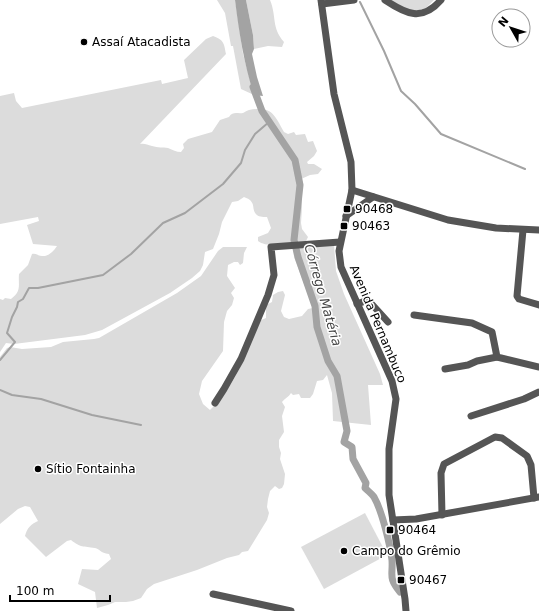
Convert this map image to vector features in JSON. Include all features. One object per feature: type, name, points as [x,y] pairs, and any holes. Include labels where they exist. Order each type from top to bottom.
[{"type":"street","points":[[322,2],[354,0]]},
{"type":"street","points":[[385,0],[406,12],[420,14],[430,10],[441,0]]},
{"type":"street","name":"Avenida Pernambuco","points":[[322,2],[334,94],[351,162],[352,190],[340,242],[339,251],[341,267],[392,381],[396,399],[389,449],[389,495],[406,611]]},
{"type":"street","points":[[352,190],[448,220],[489,227],[539,230]]},
{"type":"street","points":[[346,216],[373,197]]},
{"type":"street","points":[[523,230],[517,296],[520,299],[539,305]]},
{"type":"street","points":[[215,403],[241,360],[268,295],[274,276],[271,247],[340,242]]},
{"type":"street","points":[[357,304],[368,300],[388,322]]},
{"type":"street","points":[[414,316],[472,323],[492,332],[497,358]]},
{"type":"street","points":[[445,369],[468,365],[477,361],[497,358],[539,367]]},
{"type":"street","points":[[471,416],[524,399],[539,392]]},
{"type":"street","points":[[393,520],[416,519],[442,515],[536,497],[527,456],[502,438],[495,438],[444,464],[441,472],[442,515]]},
{"type":"street","points":[[213,594],[291,611]]},
{"type":"shaded area","points":[[217,0],[235,0],[243,54],[254,95],[241,89],[225,13]]},
{"type":"shaded area","points":[[235,0],[246,0],[253,35],[254,49],[252,54],[263,96],[254,95],[250,83],[242,48]]},
{"type":"shaded area","points":[[246,0],[270,0],[277,32],[284,42],[282,47],[268,46],[254,49],[253,35]]},
{"type":"shaded area","points":[[391,0],[434,0],[426,8],[409,13]]},
{"type":"shaded area","points":[[213,36],[223,42],[226,54],[140,144],[168,148],[181,152],[184,148],[183,144],[188,139],[212,132],[220,120],[229,117],[232,114],[257,109],[268,110],[278,120],[284,132],[288,134],[294,132],[296,135],[305,134],[308,142],[313,141],[317,151],[307,162],[308,164],[314,164],[322,169],[318,174],[310,175],[301,179],[301,223],[302,229],[308,237],[306,241],[268,245],[258,241],[258,237],[268,233],[271,228],[267,217],[257,215],[251,201],[244,197],[238,201],[232,202],[222,222],[213,249],[205,252],[203,265],[200,271],[170,293],[102,330],[85,335],[14,344],[6,343],[0,352],[0,299],[11,299],[17,293],[19,288],[19,274],[28,265],[32,254],[46,256],[53,252],[57,246],[33,244],[27,225],[39,221],[38,217],[0,224],[0,96],[14,93],[16,101],[22,108],[161,80],[162,84],[188,78],[184,60],[206,39]]},
{"type":"shaded area","points":[[334,245],[336,271],[344,294],[380,374],[383,385],[368,385],[371,425],[333,421],[332,393],[327,375],[323,380],[317,381],[313,394],[310,398],[301,398],[299,394],[293,395],[291,393],[282,402],[285,407],[282,416],[284,432],[279,440],[279,447],[281,453],[280,459],[285,474],[284,484],[282,488],[279,489],[275,486],[270,491],[267,507],[269,513],[267,520],[248,551],[154,584],[147,589],[141,598],[133,601],[115,602],[97,608],[95,592],[78,584],[82,569],[98,570],[111,559],[109,554],[95,548],[80,546],[71,540],[67,541],[46,557],[25,536],[33,523],[38,521],[30,507],[25,506],[18,509],[0,524],[0,357],[7,348],[22,349],[51,347],[63,342],[99,338],[177,293],[201,276],[218,251],[223,247],[247,247],[244,253],[243,263],[240,265],[238,262],[234,262],[228,265],[227,276],[235,288],[231,293],[234,298],[232,305],[227,311],[224,322],[223,351],[202,381],[199,394],[203,404],[210,410],[234,380],[259,321],[266,318],[266,305],[272,302],[273,295],[283,291],[285,295],[281,311],[284,317],[289,319],[302,316],[308,309],[313,308],[294,257],[293,246]]},
{"type":"shaded area","name":"Campo do Grêmio","points":[[365,513],[387,555],[324,589],[301,547]]},
{"type":"waterway","points":[[360,2],[384,51],[401,91],[415,104],[441,134],[525,169]]},
{"type":"waterway","name":"Córrego Matéria","points":[[253,87],[262,111],[295,160],[300,185],[294,240],[298,257],[315,306],[317,327],[328,361],[337,376],[347,431],[344,442],[352,447],[353,459],[366,483],[365,488],[374,497],[380,510],[391,553],[392,580],[400,592]]},
{"type":"waterway","points":[[0,360],[15,342],[7,333],[18,302],[23,299],[29,288],[38,288],[103,275],[131,254],[163,223],[185,213],[223,184],[241,163],[245,150],[255,134],[269,122]]},
{"type":"waterway","points":[[0,390],[12,395],[41,399],[92,415],[141,425]]},
{"type":"place","name":"Assaí Atacadista","points":[[84,42]]},
{"type":"place","name":"90468","points":[[347,209]]},
{"type":"place","name":"90463","points":[[344,226]]},
{"type":"place","name":"Sítio Fontainha","points":[[38,469]]},
{"type":"place","name":"90464","points":[[390,530]]},
{"type":"place","name":"Campo do Grêmio","points":[[344,551]]},
{"type":"place","name":"90467","points":[[401,580]]}]
